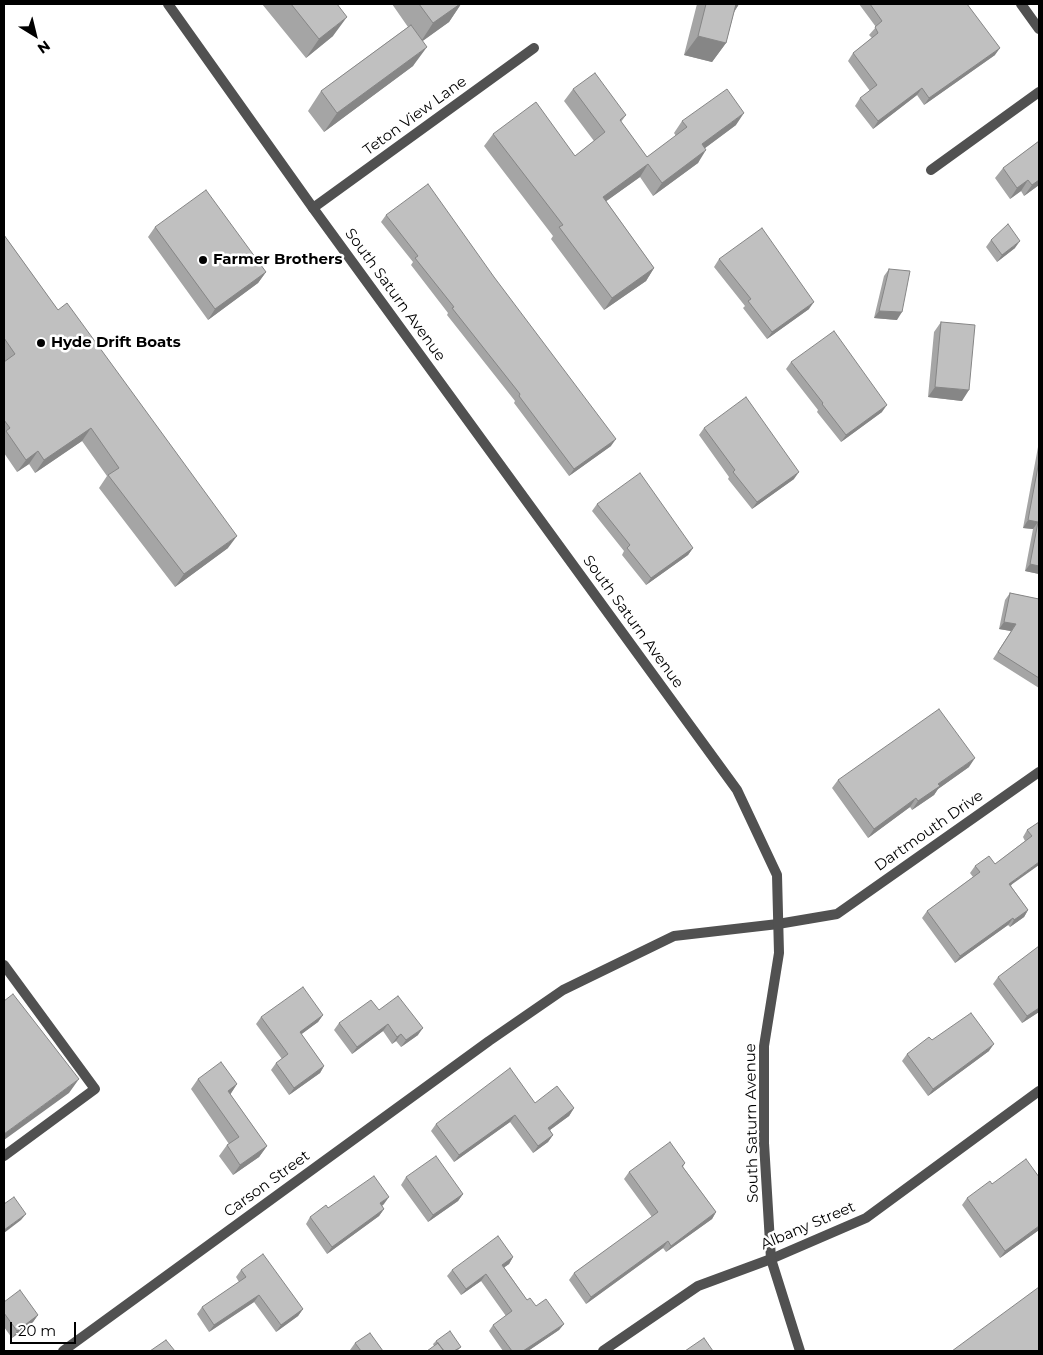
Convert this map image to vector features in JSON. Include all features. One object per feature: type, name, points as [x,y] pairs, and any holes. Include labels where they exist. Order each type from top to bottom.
[{"type":"street","name":"South Saturn Avenue","points":[[168,4],[313,208],[737,790],[778,875],[779,953],[764,1046],[764,1143],[771,1259],[800,1351]]},
{"type":"street","points":[[1021,4],[1039,29]]},
{"type":"street","name":"Teton View Lane","points":[[313,208],[534,48]]},
{"type":"street","points":[[931,170],[1039,92]]},
{"type":"street","name":"Dartmouth Drive","points":[[837,914],[1039,772]]},
{"type":"street","name":"Carson Street","points":[[63,1351],[563,990],[674,936],[778,924],[837,914]]},
{"type":"street","points":[[4,966],[95,1089],[4,1156]]},
{"type":"street","name":"Albany Street","points":[[603,1351],[698,1286],[771,1259],[866,1218],[1039,1091]]},
{"type":"building","points":[[291,4],[337,4],[347,17],[319,39]]},
{"type":"building","points":[[419,4],[460,4],[433,23]]},
{"type":"building","points":[[706,4],[736,4],[726,43],[698,36]]},
{"type":"building","points":[[870,4],[967,4],[1000,48],[929,98],[922,88],[878,121],[860,98],[877,85],[853,53],[878,33],[875,27],[882,21]]},
{"type":"building","points":[[411,25],[427,47],[337,113],[321,91]]},
{"type":"building","points":[[595,73],[626,115],[620,120],[647,157],[687,127],[682,121],[727,89],[744,113],[702,144],[706,150],[662,183],[648,164],[603,197],[654,268],[612,298],[559,227],[563,225],[493,134],[536,102],[575,156],[605,132],[573,89]]},
{"type":"building","points":[[1039,141],[1039,180],[1032,185],[1028,180],[1017,188],[1003,168]]},
{"type":"building","points":[[428,184],[494,277],[616,439],[574,469],[519,396],[520,394],[452,308],[454,307],[415,258],[418,256],[386,215]]},
{"type":"building","name":"Farmer Brothers","points":[[206,190],[266,272],[215,309],[155,227]]},
{"type":"building","points":[[1008,224],[1020,241],[1002,255],[991,240]]},
{"type":"building","points":[[762,228],[814,302],[772,332],[748,301],[751,299],[719,259]]},
{"type":"building","points":[[4,235],[58,310],[67,303],[237,536],[184,574],[108,475],[119,468],[91,428],[44,460],[38,451],[26,460],[6,431],[10,428],[4,420],[4,362],[15,354],[4,338]]},
{"type":"building","points":[[889,269],[910,271],[902,312],[879,311]]},
{"type":"building","points":[[941,322],[975,325],[969,390],[935,387]]},
{"type":"building","points":[[834,331],[887,405],[846,435],[791,362]]},
{"type":"building","points":[[746,397],[799,472],[757,502],[733,472],[735,470],[704,428]]},
{"type":"building","points":[[1039,461],[1039,566],[1030,564],[1038,522],[1028,520]]},
{"type":"building","points":[[640,473],[693,548],[651,578],[627,548],[630,545],[597,504]]},
{"type":"building","points":[[1010,593],[1039,599],[1039,678],[998,652],[1016,624],[1004,622]]},
{"type":"building","points":[[939,709],[975,758],[938,784],[940,786],[918,801],[916,798],[874,829],[838,780]]},
{"type":"building","points":[[1039,822],[1039,862],[1009,884],[1028,910],[1014,920],[1013,918],[960,956],[927,911],[980,872],[975,866],[989,856],[995,864],[1032,836],[1027,830]]},
{"type":"building","points":[[1039,946],[1039,1008],[1027,1016],[998,977]]},
{"type":"building","points":[[303,987],[323,1015],[300,1032],[324,1066],[294,1088],[276,1063],[288,1054],[261,1017]]},
{"type":"building","points":[[13,994],[79,1079],[4,1134],[4,1001]]},
{"type":"building","points":[[398,996],[423,1028],[406,1040],[401,1034],[397,1037],[388,1024],[357,1047],[339,1023],[371,1000],[379,1010]]},
{"type":"building","points":[[971,1013],[994,1044],[933,1089],[907,1054],[929,1037],[932,1040]]},
{"type":"building","points":[[221,1062],[237,1084],[228,1091],[267,1146],[240,1165],[227,1145],[239,1137],[198,1079]]},
{"type":"building","points":[[510,1068],[535,1103],[557,1086],[574,1108],[548,1128],[553,1135],[538,1146],[515,1115],[459,1155],[436,1124]]},
{"type":"building","points":[[670,1142],[685,1163],[682,1166],[716,1212],[671,1246],[668,1241],[591,1297],[574,1273],[658,1212],[629,1172]]},
{"type":"building","points":[[436,1156],[463,1194],[433,1215],[406,1177]]},
{"type":"building","points":[[1026,1159],[1039,1177],[1039,1226],[1005,1251],[967,1198],[990,1181],[992,1184]]},
{"type":"building","points":[[374,1176],[389,1197],[380,1203],[384,1209],[332,1247],[310,1217],[326,1205],[328,1208]]},
{"type":"building","points":[[14,1197],[26,1214],[4,1230],[4,1204]]},
{"type":"building","points":[[498,1236],[513,1257],[502,1265],[527,1300],[530,1298],[536,1306],[546,1299],[564,1324],[523,1351],[512,1351],[493,1325],[512,1311],[486,1274],[466,1289],[452,1270]]},
{"type":"building","points":[[263,1254],[303,1309],[281,1325],[259,1295],[214,1325],[202,1307],[246,1277],[241,1270]]},
{"type":"building","points":[[1039,1287],[1039,1351],[952,1351]]},
{"type":"building","points":[[20,1290],[38,1315],[17,1331],[4,1313],[4,1302]]},
{"type":"building","points":[[450,1331],[461,1347],[454,1351],[444,1351],[436,1341]]},
{"type":"building","points":[[370,1333],[383,1351],[361,1351],[355,1343]]},
{"type":"building","points":[[704,1338],[713,1351],[685,1351]]},
{"type":"building","points":[[166,1340],[175,1351],[150,1351]]},
{"type":"building","points":[[438,1343],[444,1351],[427,1351]]},
{"type":"place","name":"Farmer Brothers","points":[[203,260]]},
{"type":"place","name":"Hyde Drift Boats","points":[[41,343]]}]
